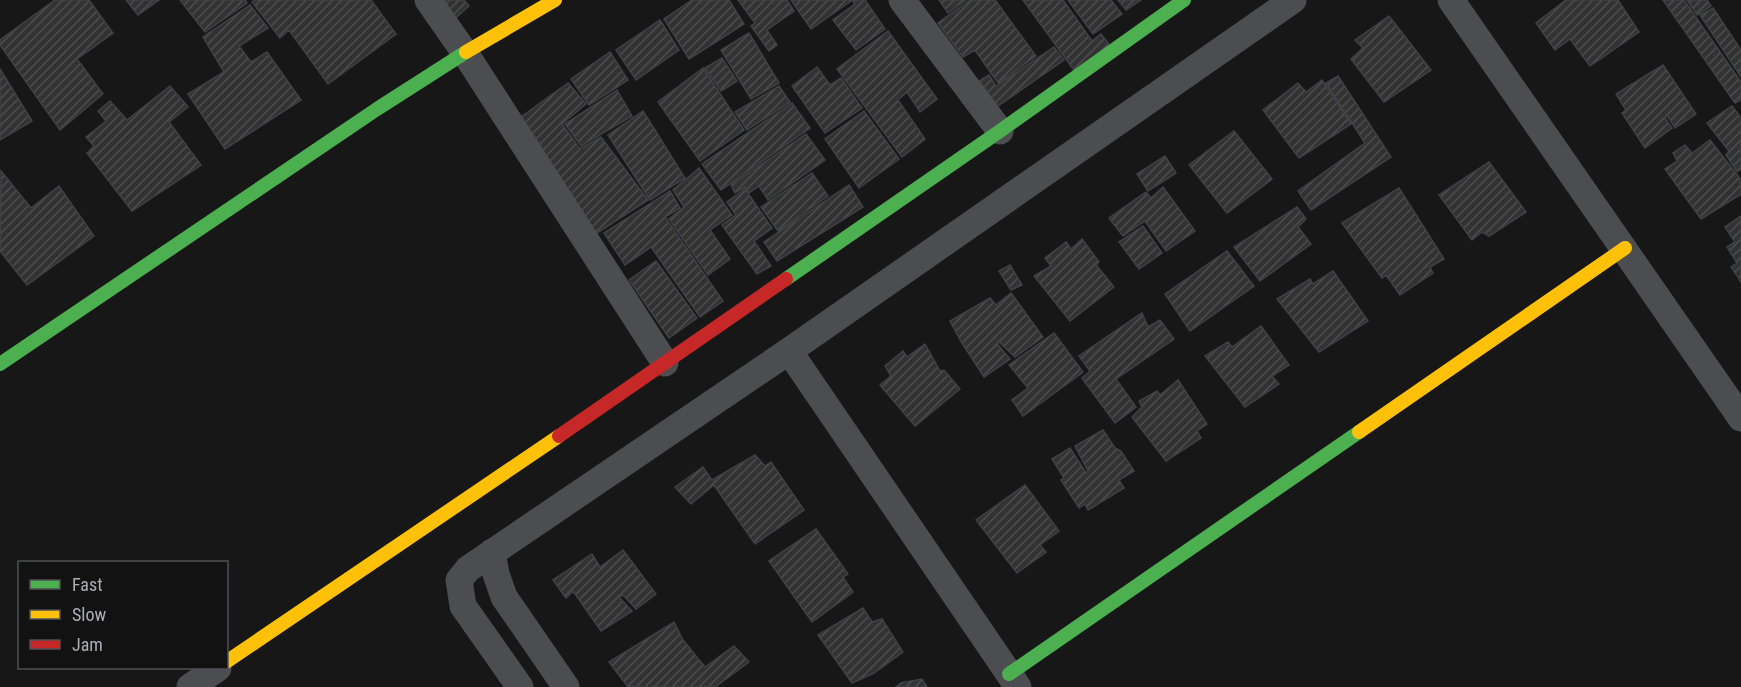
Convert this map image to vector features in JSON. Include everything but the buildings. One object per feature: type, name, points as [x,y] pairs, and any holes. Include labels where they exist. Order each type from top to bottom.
[{"type":"street","points":[[428,0],[465,53],[665,363]]},
{"type":"street","points":[[0,363],[367,116],[465,53],[555,0]]},
{"type":"street","points":[[902,0],[1000,131]]},
{"type":"street","points":[[228,661],[665,363],[1000,131],[1184,0]]},
{"type":"street","points":[[520,687],[463,606],[459,580],[468,569],[789,351],[1293,0]]},
{"type":"street","points":[[1451,0],[1741,418]]},
{"type":"street","points":[[789,351],[1014,680],[1624,248]]},
{"type":"street","points":[[492,552],[496,574],[504,597],[566,687]]},
{"type":"street","points":[[190,687],[217,669]]},
{"type":"traffic: fast","points":[[786,279],[1184,0]]},
{"type":"traffic: fast","points":[[0,364],[377,109],[466,52]]},
{"type":"traffic: fast","points":[[1009,674],[1359,432]]},
{"type":"traffic: slow","points":[[466,52],[555,0]]},
{"type":"traffic: slow","points":[[1359,432],[1625,248]]},
{"type":"traffic: slow","points":[[228,661],[559,436]]},
{"type":"traffic: jam","points":[[559,436],[786,279]]}]
